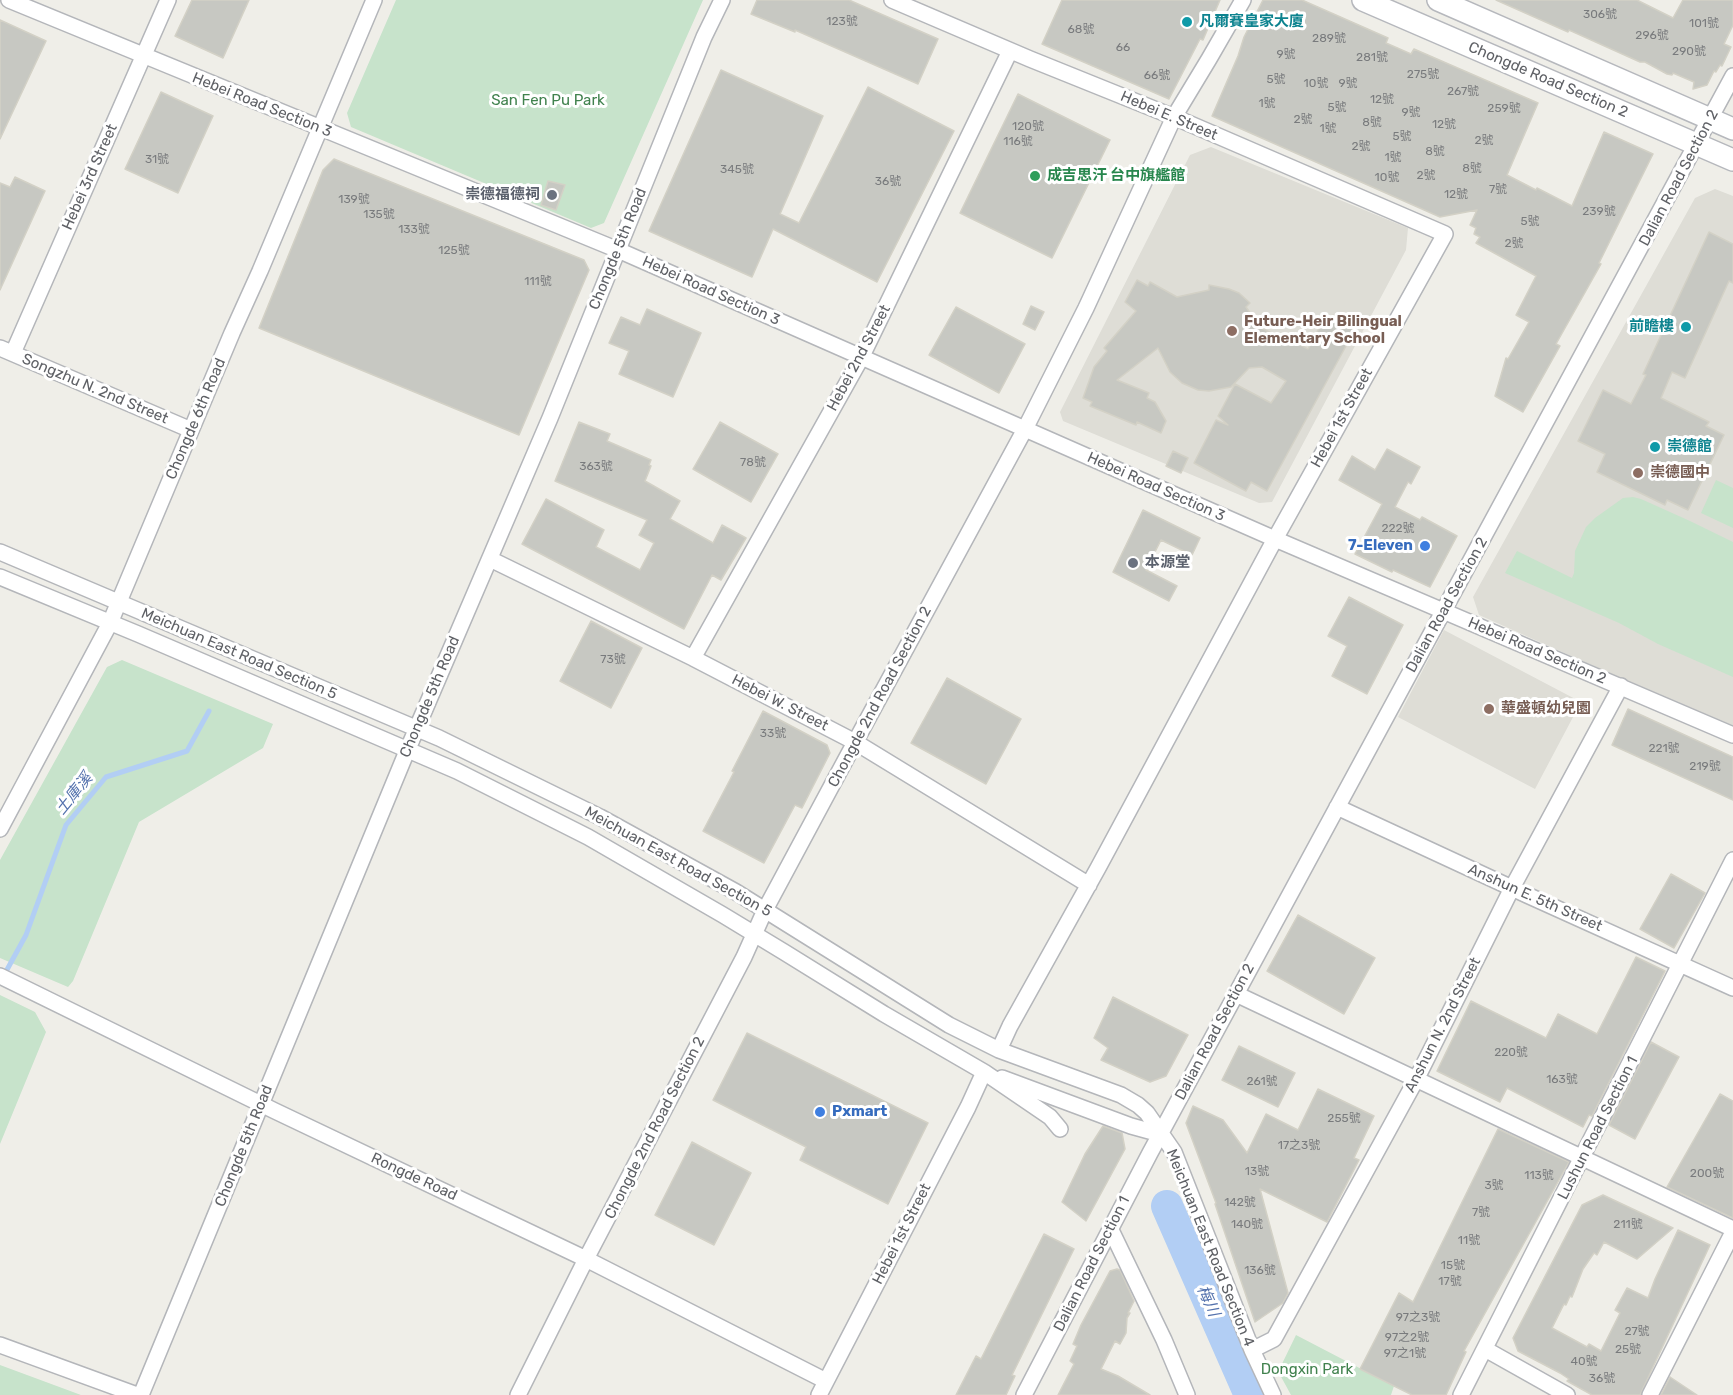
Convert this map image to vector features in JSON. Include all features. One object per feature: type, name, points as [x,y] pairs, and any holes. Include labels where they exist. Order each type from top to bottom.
[{"type":"main road","name":"Chongde Road Section 2","points":[[1363,0],[1733,160]]},
{"type":"main road","name":"Chongde Road Section 2","points":[[1438,0],[1733,129]]},
{"type":"street","name":"Hebei Road Section 3","points":[[9,0],[618,250],[1275,539]]},
{"type":"street","name":"Hebei 3rd Street","points":[[6,351],[168,0]]},
{"type":"street","name":"Chongde 6th Road","points":[[0,829],[110,623],[374,0]]},
{"type":"street","name":"Chongde 5th Road","points":[[139,1395],[416,729],[550,418],[704,37],[722,0]]},
{"type":"street","name":"Hebei E. Street","points":[[892,0],[1010,51],[1174,117],[1444,234]]},
{"type":"street","name":"Chongde 2nd Road Section 2","points":[[518,1395],[586,1259],[744,957],[765,910],[1025,429],[1086,309],[1174,117],[1242,0]]},
{"type":"street","name":"Hebei 2nd Street","points":[[693,658],[861,358],[1010,51]]},
{"type":"street","name":"Dalian Road Section 2","points":[[1160,1134],[1733,76]]},
{"type":"street","name":"Hebei 1st Street","points":[[999,1050],[1275,539],[1444,234]]},
{"type":"street","name":"Songzhu N. 2nd Street","points":[[6,351],[191,430]]},
{"type":"street","name":"Hebei Road Section 2","points":[[1275,539],[1733,735]]},
{"type":"street","name":"Meichuan East Road Section 5","points":[[0,552],[439,738],[600,817],[736,892],[949,1025],[999,1050],[1121,1095],[1147,1113],[1160,1134]]},
{"type":"street","name":"Hebei W. Street","points":[[490,559],[693,658],[855,742],[1089,885]]},
{"type":"street","name":"Meichuan East Road Section 5","points":[[0,578],[138,634],[457,771],[588,837],[984,1072],[1050,1118],[1060,1129]]},
{"type":"street","name":"Anshun N. 2nd Street","points":[[1252,1350],[1274,1339],[1417,1078],[1512,888],[1621,686]]},
{"type":"street","name":"Anshun E. 5th Street","points":[[1337,807],[1733,988]]},
{"type":"street","name":"Lushun Road Section 1","points":[[1461,1395],[1733,860]]},
{"type":"street","name":"Rongde Road","points":[[0,976],[586,1259],[826,1381]]},
{"type":"street","points":[[1236,994],[1733,1230],[1650,1395]]},
{"type":"street","name":"Hebei 1st Street","points":[[819,1395],[984,1072]]},
{"type":"street","name":"Meichuan East Road Section 5","points":[[984,1072],[1055,1096],[1123,1123],[1160,1134]]},
{"type":"street","name":"Dalian Road Section 1","points":[[1024,1395],[1160,1134]]},
{"type":"street","name":"Meichuan East Road Section 4","points":[[1160,1134],[1174,1152],[1252,1350],[1273,1395]]},
{"type":"street","points":[[1110,1228],[1164,1340],[1187,1395]]},
{"type":"street","points":[[0,1345],[139,1395]]},
{"type":"street","points":[[1485,1348],[1567,1395]]},
{"type":"shaded area","name":"Future-Heir Bilingual Elementary School","points":[[1211,147],[1408,228],[1406,250],[1272,502],[1259,503],[1063,421],[1060,412],[1190,155]]},
{"type":"shaded area","name":"崇德國中","points":[[1715,189],[1733,196],[1733,728],[1479,615],[1473,597],[1695,198]]},
{"type":"shaded area","name":"華盛頓幼兒園","points":[[1444,630],[1581,702],[1535,789],[1398,717]]},
{"type":"green space","name":"San Fen Pu Park","points":[[396,0],[703,0],[604,223],[591,228],[351,127],[347,113]]},
{"type":"green space","points":[[1716,480],[1733,488],[1733,528],[1701,513]]},
{"type":"green space","points":[[1633,497],[1733,542],[1733,677],[1658,644],[1619,623],[1505,573],[1517,551],[1572,578],[1575,551],[1586,527],[1623,498]]},
{"type":"green space","points":[[122,660],[273,724],[263,748],[139,822],[73,981],[68,987],[0,958],[0,860],[107,667]]},
{"type":"green space","points":[[0,995],[35,1012],[46,1032],[0,1144]]},
{"type":"green space","name":"Dongxin Park","points":[[1296,1335],[1394,1386],[1391,1395],[1291,1395],[1279,1370]]},
{"type":"green space","points":[[0,1365],[81,1395],[0,1395]]},
{"type":"building","points":[[192,0],[249,0],[223,58],[175,36]]},
{"type":"building","points":[[757,0],[849,0],[938,39],[918,84],[795,30],[795,32],[751,14]]},
{"type":"building","points":[[1062,0],[1220,0],[1203,40],[1200,39],[1169,99],[1042,44]]},
{"type":"building","points":[[1263,0],[1302,0],[1388,38],[1386,43],[1411,54],[1414,49],[1538,103],[1507,175],[1572,206],[1604,132],[1653,154],[1599,263],[1601,264],[1556,344],[1560,346],[1523,412],[1495,396],[1506,358],[1508,359],[1529,322],[1516,315],[1536,276],[1476,243],[1480,237],[1474,234],[1476,228],[1470,225],[1477,210],[1440,217],[1212,116],[1244,37]]},
{"type":"building","points":[[1496,0],[1637,0],[1673,18],[1683,0],[1733,0],[1733,25],[1724,44],[1731,47],[1722,66],[1720,65],[1716,72],[1714,71],[1707,85],[1693,89],[1694,82],[1673,73],[1672,75],[1667,74],[1645,62],[1640,62]]},
{"type":"building","points":[[0,20],[46,41],[0,139]]},
{"type":"building","points":[[721,70],[823,116],[780,214],[799,223],[868,87],[954,131],[877,282],[773,229],[752,277],[649,231]]},
{"type":"building","points":[[161,92],[213,116],[178,193],[125,169]]},
{"type":"building","name":"成吉思汗 台中旗艦館","points":[[1018,94],[1110,140],[1052,258],[960,213]]},
{"type":"building","points":[[334,159],[584,260],[589,270],[519,435],[259,328],[323,170]]},
{"type":"building","points":[[15,177],[45,191],[0,290],[0,183],[10,187]]},
{"type":"building","name":"崇德福德祠","points":[[548,181],[565,185],[556,210],[541,205]]},
{"type":"building","name":"崇德館","points":[[1709,232],[1733,244],[1733,283],[1729,281],[1685,378],[1672,372],[1661,398],[1709,422],[1706,426],[1724,435],[1688,510],[1667,500],[1665,505],[1597,472],[1605,454],[1578,441],[1603,390],[1631,404]]},
{"type":"building","points":[[1137,280],[1148,286],[1150,282],[1177,297],[1209,290],[1209,285],[1239,293],[1250,303],[1246,307],[1260,327],[1284,340],[1285,338],[1308,349],[1325,317],[1340,314],[1358,324],[1267,491],[1251,482],[1246,491],[1194,463],[1216,420],[1228,425],[1218,416],[1235,384],[1271,403],[1286,381],[1262,367],[1249,368],[1231,387],[1209,391],[1198,390],[1182,383],[1170,372],[1158,348],[1117,380],[1149,393],[1147,398],[1155,402],[1166,421],[1161,433],[1090,406],[1092,402],[1083,398],[1094,367],[1107,351],[1104,348],[1136,311],[1125,302]]},
{"type":"building","points":[[1031,306],[1044,312],[1035,330],[1023,324]]},
{"type":"building","points":[[956,307],[1025,344],[999,393],[929,355]]},
{"type":"building","points":[[647,309],[701,333],[673,397],[619,374],[629,351],[609,343],[621,317],[640,325]]},
{"type":"building","points":[[579,422],[610,434],[607,441],[651,460],[645,481],[680,501],[670,519],[713,543],[722,525],[746,538],[721,580],[712,575],[684,629],[522,544],[546,499],[604,530],[596,547],[640,570],[654,543],[639,535],[647,520],[555,481]]},
{"type":"building","points":[[720,422],[778,454],[751,502],[693,469]]},
{"type":"building","points":[[1387,449],[1420,467],[1411,484],[1408,482],[1395,507],[1420,520],[1422,517],[1457,536],[1430,587],[1355,554],[1382,504],[1339,480],[1352,456],[1375,470]]},
{"type":"building","points":[[1173,451],[1188,458],[1181,473],[1166,466]]},
{"type":"building","name":"本源堂","points":[[1143,510],[1200,538],[1192,555],[1161,540],[1146,570],[1177,586],[1169,601],[1113,572]]},
{"type":"building","points":[[1349,597],[1403,625],[1367,694],[1332,676],[1347,646],[1328,636]]},
{"type":"building","points":[[591,621],[642,648],[611,708],[560,681]]},
{"type":"building","points":[[947,678],[1021,719],[986,784],[911,743]]},
{"type":"building","points":[[1628,709],[1733,757],[1733,800],[1612,745]]},
{"type":"building","points":[[763,711],[827,745],[830,753],[802,808],[795,805],[764,863],[703,831]]},
{"type":"building","points":[[1671,874],[1705,893],[1674,948],[1640,929]]},
{"type":"building","points":[[1298,915],[1375,958],[1344,1014],[1267,971]]},
{"type":"building","points":[[1636,957],[1665,971],[1592,1116],[1589,1115],[1583,1127],[1507,1088],[1500,1102],[1437,1071],[1471,1001],[1546,1038],[1558,1014],[1597,1034]]},
{"type":"building","points":[[1113,997],[1188,1035],[1166,1076],[1150,1082],[1101,1060],[1108,1048],[1094,1038]]},
{"type":"building","name":"Pxmart","points":[[747,1033],[928,1123],[888,1204],[800,1160],[806,1147],[713,1100]]},
{"type":"building","points":[[1651,1042],[1679,1057],[1635,1139],[1609,1125]]},
{"type":"building","points":[[1239,1046],[1295,1073],[1278,1107],[1222,1080]]},
{"type":"building","points":[[1318,1089],[1374,1116],[1354,1158],[1359,1160],[1327,1222],[1260,1189],[1288,1293],[1283,1303],[1255,1322],[1216,1203],[1186,1123],[1193,1106],[1223,1120],[1247,1153],[1266,1114],[1298,1130]]},
{"type":"building","points":[[1720,1094],[1733,1101],[1733,1218],[1667,1187]]},
{"type":"building","points":[[1103,1126],[1122,1133],[1125,1149],[1086,1221],[1062,1202],[1085,1154]]},
{"type":"building","points":[[1498,1129],[1569,1162],[1464,1351],[1466,1352],[1446,1395],[1412,1395],[1360,1369],[1399,1293],[1413,1302]]},
{"type":"building","points":[[692,1142],[751,1173],[714,1245],[655,1215]]},
{"type":"building","points":[[1603,1195],[1673,1228],[1637,1259],[1604,1242],[1597,1255],[1594,1253],[1583,1269],[1572,1297],[1570,1296],[1566,1305],[1564,1304],[1552,1328],[1587,1347],[1589,1344],[1601,1351],[1620,1313],[1615,1310],[1627,1288],[1648,1298],[1678,1230],[1710,1245],[1640,1395],[1592,1395],[1567,1381],[1569,1379],[1560,1373],[1518,1351],[1513,1338],[1582,1205]]},
{"type":"building","points":[[1044,1234],[1074,1249],[1012,1375],[1015,1376],[1006,1395],[956,1395],[976,1356],[981,1359]]},
{"type":"building","points":[[1120,1270],[1134,1301],[1128,1313],[1130,1313],[1127,1318],[1126,1333],[1120,1344],[1115,1341],[1101,1369],[1150,1395],[1058,1395],[1074,1364],[1070,1361],[1077,1346],[1073,1344],[1081,1325],[1110,1271]]},
{"type":"building","points":[[1670,1377],[1697,1395],[1661,1395]]},
{"type":"waterway","name":"土庫溪","points":[[3,977],[26,935],[66,825],[106,777],[187,751],[209,711]]},
{"type":"waterway","name":"梅川","points":[[1167,1206],[1250,1395]]},
{"type":"place","name":"凡爾賽皇家大廈","points":[[1187,22]]},
{"type":"place","name":"成吉思汗 台中旗艦館","points":[[1035,176]]},
{"type":"place","name":"崇德福德祠","points":[[552,195]]},
{"type":"place","name":"前瞻樓","points":[[1686,327]]},
{"type":"place","name":"Future-Heir Bilingual Elementary School","points":[[1232,331]]},
{"type":"place","name":"崇德館","points":[[1655,447]]},
{"type":"place","name":"崇德國中","points":[[1638,473]]},
{"type":"place","name":"7-Eleven","points":[[1425,546]]},
{"type":"place","name":"本源堂","points":[[1133,563]]},
{"type":"place","name":"華盛頓幼兒園","points":[[1489,709]]},
{"type":"place","name":"Pxmart","points":[[820,1112]]}]
